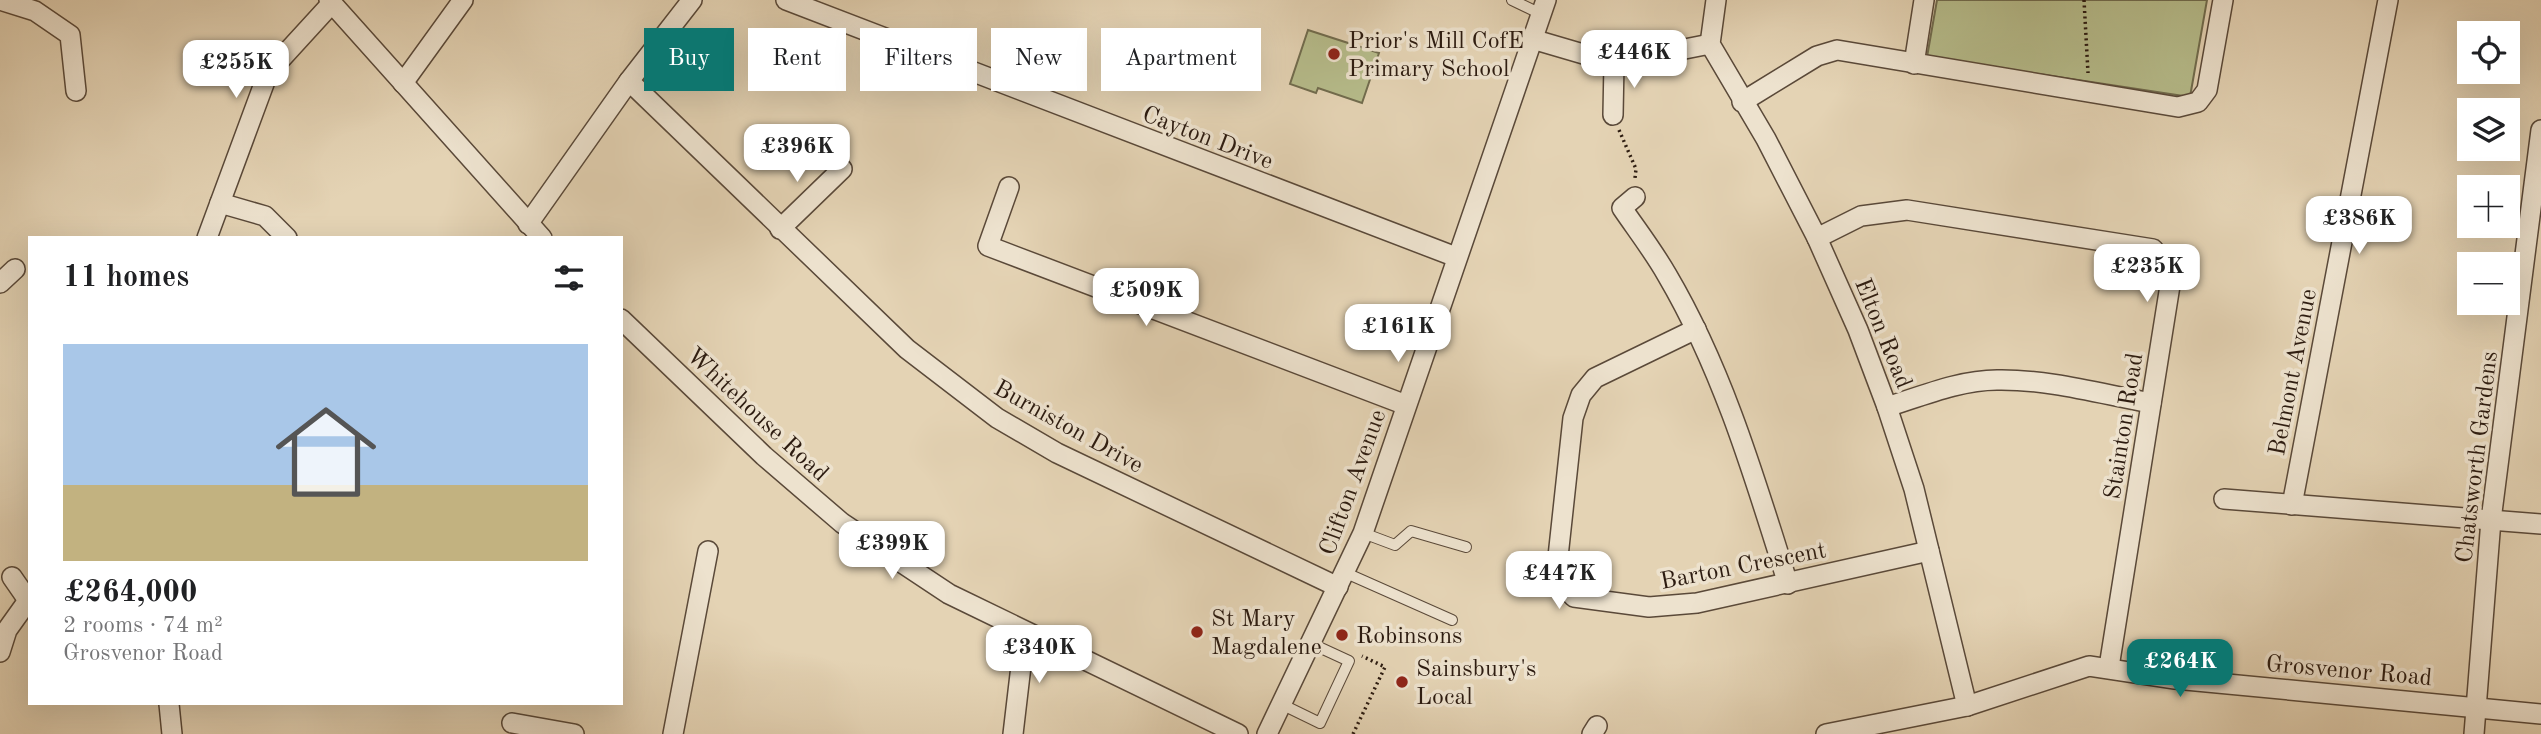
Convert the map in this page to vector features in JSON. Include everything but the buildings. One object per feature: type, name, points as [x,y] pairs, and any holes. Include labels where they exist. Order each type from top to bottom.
[{"type":"street","points":[[404,83],[463,0]]},
{"type":"street","points":[[528,223],[629,81],[692,0]]},
{"type":"street","name":"Cayton Drive","points":[[786,0],[1456,257]]},
{"type":"street","points":[[1532,38],[1614,63],[1710,44],[1716,0]]},
{"type":"street","points":[[1914,64],[1924,0]]},
{"type":"street","points":[[1742,102],[1817,56],[1837,50],[2178,107],[2198,102],[2207,90],[2222,0]]},
{"type":"street","name":"Belmont Avenue","points":[[2292,505],[2388,0]]},
{"type":"street","points":[[0,1],[35,11],[69,34],[82,65],[76,92]]},
{"type":"street","points":[[208,236],[268,73],[330,1],[539,236]]},
{"type":"street","name":"Clifton Avenue","points":[[1267,734],[1363,533],[1544,7]]},
{"type":"street","name":"Elton Road","points":[[1710,44],[1766,139],[1858,330],[1914,489],[1967,706]]},
{"type":"street","points":[[1613,115],[1614,63]]},
{"type":"street","name":"Burniston Drive","points":[[629,81],[907,349],[997,418],[1057,453],[1342,580]]},
{"type":"street","name":"Chatsworth Gardens","points":[[2474,734],[2491,520],[2541,130]]},
{"type":"street","points":[[780,229],[842,169]]},
{"type":"street","points":[[1009,187],[988,246],[1406,405]]},
{"type":"street","points":[[1635,197],[1622,208],[1667,274],[1696,329],[1754,474],[1788,584]]},
{"type":"street","points":[[220,203],[265,216],[286,236]]},
{"type":"street","name":"Stainton Road","points":[[1816,238],[1861,216],[1907,210],[2153,249],[2172,273],[2109,667]]},
{"type":"street","points":[[0,283],[15,269]]},
{"type":"street","name":"Whitehouse Road","points":[[623,321],[764,456],[842,523],[949,594],[1238,734]]},
{"type":"street","name":"Barton Crescent","points":[[1696,329],[1595,378],[1581,395],[1573,418],[1558,580],[1574,597],[1649,607],[1697,603],[1929,551]]},
{"type":"street","points":[[1887,407],[1953,386],[1995,379],[2043,383],[2151,403]]},
{"type":"street","points":[[2224,499],[2541,524]]},
{"type":"street","points":[[673,734],[708,551]]},
{"type":"street","points":[[12,576],[28,600]]},
{"type":"street","points":[[0,652],[7,630],[28,603]]},
{"type":"street","points":[[1013,734],[1025,632]]},
{"type":"street","name":"Grosvenor Road","points":[[1826,734],[1919,726],[1967,706],[2089,666],[2175,679],[2541,714]]},
{"type":"street","points":[[169,705],[172,734]]},
{"type":"street","points":[[516,705],[511,729],[574,734]]},
{"type":"lane","points":[[1512,0],[1544,7]]},
{"type":"lane","points":[[1363,533],[1395,545],[1411,531],[1466,547]]},
{"type":"lane","points":[[1342,580],[1452,620]]},
{"type":"lane","points":[[1281,704],[1320,723],[1349,661],[1310,643]]},
{"type":"path","points":[[2084,0],[2088,92]]},
{"type":"path","points":[[1613,115],[1636,169],[1635,197]]},
{"type":"green space","points":[[1937,0],[2207,0],[2190,97],[1927,57]]},
{"type":"green space","points":[[1308,30],[1379,53],[1362,103],[1318,88],[1316,93],[1290,84]]},
{"type":"place","name":"Prior's Mill CofE Primary School","points":[[1334,54]]},
{"type":"place","name":"St Mary Magdalene","points":[[1197,632]]},
{"type":"place","name":"Robinsons","points":[[1342,635]]},
{"type":"place","name":"Sainsbury's Local","points":[[1402,682]]}]
